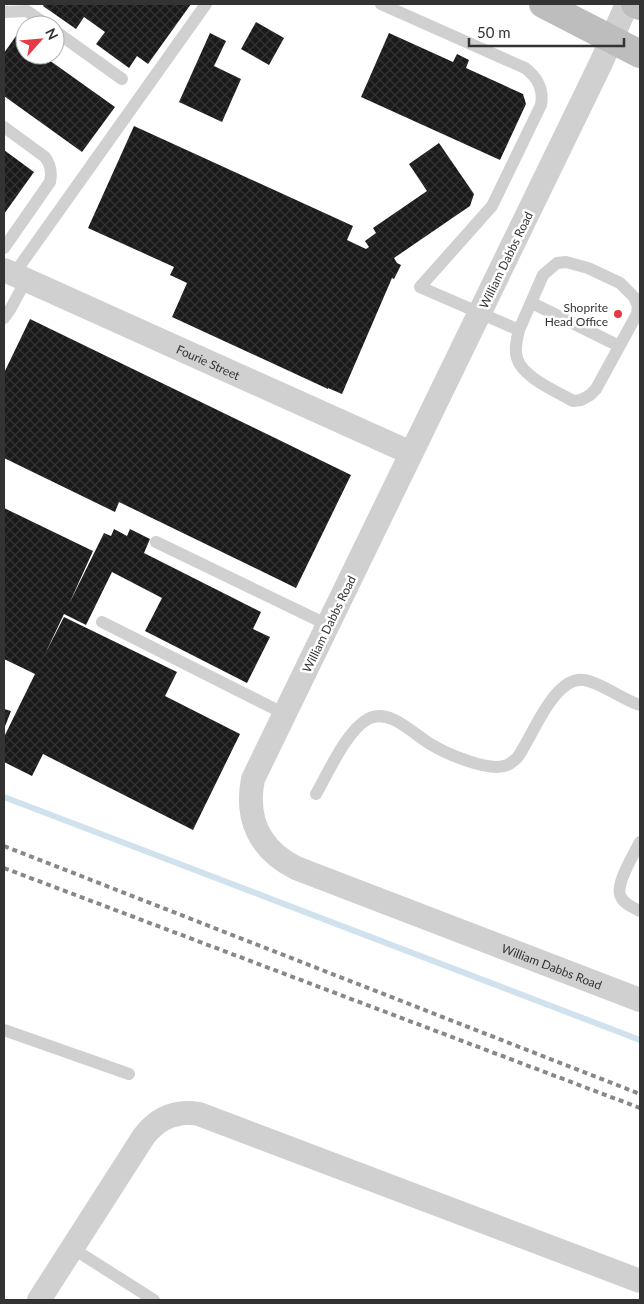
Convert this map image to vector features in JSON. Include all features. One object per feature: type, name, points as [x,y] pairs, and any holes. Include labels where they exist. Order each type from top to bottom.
[{"type":"main road","points":[[543,4],[640,54]]},
{"type":"main road","points":[[635,4],[640,6]]},
{"type":"street","name":"William Dabbs Road","points":[[627,4],[480,314],[253,779],[251,812],[254,823],[265,844],[284,862],[296,868],[640,1000]]},
{"type":"street","name":"Fourie Street","points":[[14,275],[411,453]]},
{"type":"street","points":[[39,1300],[151,1127],[170,1115],[189,1112],[199,1114],[640,1281]]},
{"type":"lane","points":[[4,318],[12,308],[14,275],[206,4]]},
{"type":"lane","points":[[381,4],[526,68],[541,86],[541,105],[492,206],[420,287],[519,330]]},
{"type":"lane","points":[[4,12],[27,11],[33,15]]},
{"type":"lane","points":[[65,38],[122,79]]},
{"type":"lane","points":[[4,127],[45,157],[52,174],[50,182],[4,248]]},
{"type":"lane","points":[[566,262],[588,268],[620,283],[634,297],[638,306],[637,314],[604,378],[590,396],[572,401],[526,373],[520,365],[516,356],[519,330],[532,303],[543,275],[557,263],[566,262]]},
{"type":"lane","points":[[532,303],[619,346]]},
{"type":"lane","points":[[156,542],[328,625]]},
{"type":"lane","points":[[102,622],[284,714]]},
{"type":"lane","points":[[316,794],[354,730],[369,719],[377,716],[395,721],[433,746],[481,765],[494,767],[504,766],[517,758],[524,749],[552,698],[567,684],[584,680],[640,705]]},
{"type":"lane","points":[[639,848],[620,882],[619,891],[624,901],[640,912]]},
{"type":"lane","points":[[4,1030],[129,1074]]},
{"type":"lane","points":[[72,1248],[154,1300]]},
{"type":"building","points":[[44,4],[191,4],[148,64],[137,56],[129,68],[96,44],[105,32],[84,17],[76,29],[65,21],[65,15],[56,15],[43,6]]},
{"type":"building","points":[[256,22],[284,38],[269,65],[241,49]]},
{"type":"building","points":[[210,33],[226,41],[214,66],[241,79],[222,122],[179,102]]},
{"type":"building","points":[[389,33],[453,62],[457,54],[469,60],[466,68],[523,94],[526,104],[500,160],[361,97]]},
{"type":"building","points":[[15,37],[15,65],[56,65],[115,107],[82,152],[4,96],[4,53]]},
{"type":"building","points":[[134,126],[353,226],[347,240],[366,249],[369,247],[365,241],[376,233],[373,228],[427,191],[409,164],[439,143],[474,194],[470,206],[394,258],[401,265],[394,279],[392,278],[342,394],[172,317],[187,283],[170,275],[174,267],[88,228]]},
{"type":"building","points":[[4,150],[34,172],[4,214]]},
{"type":"building","points":[[30,319],[351,475],[296,588],[119,502],[115,512],[4,458],[4,373]]},
{"type":"building","points":[[4,508],[93,551],[69,604],[104,533],[111,536],[114,529],[127,536],[130,529],[150,539],[144,553],[261,612],[253,629],[270,637],[247,683],[145,631],[162,598],[112,572],[86,625],[64,614],[45,654],[64,617],[177,672],[165,696],[240,734],[193,830],[43,754],[32,776],[4,762],[4,737],[35,674],[4,659]]},
{"type":"building","points":[[4,709],[11,711],[4,729]]},
{"type":"waterway","points":[[4,797],[640,1040]]},
{"type":"railway","points":[[4,846],[640,1094]]},
{"type":"railway","points":[[4,868],[640,1108]]},
{"type":"place","name":"Shoprite Head Office","points":[[618,314]]}]
